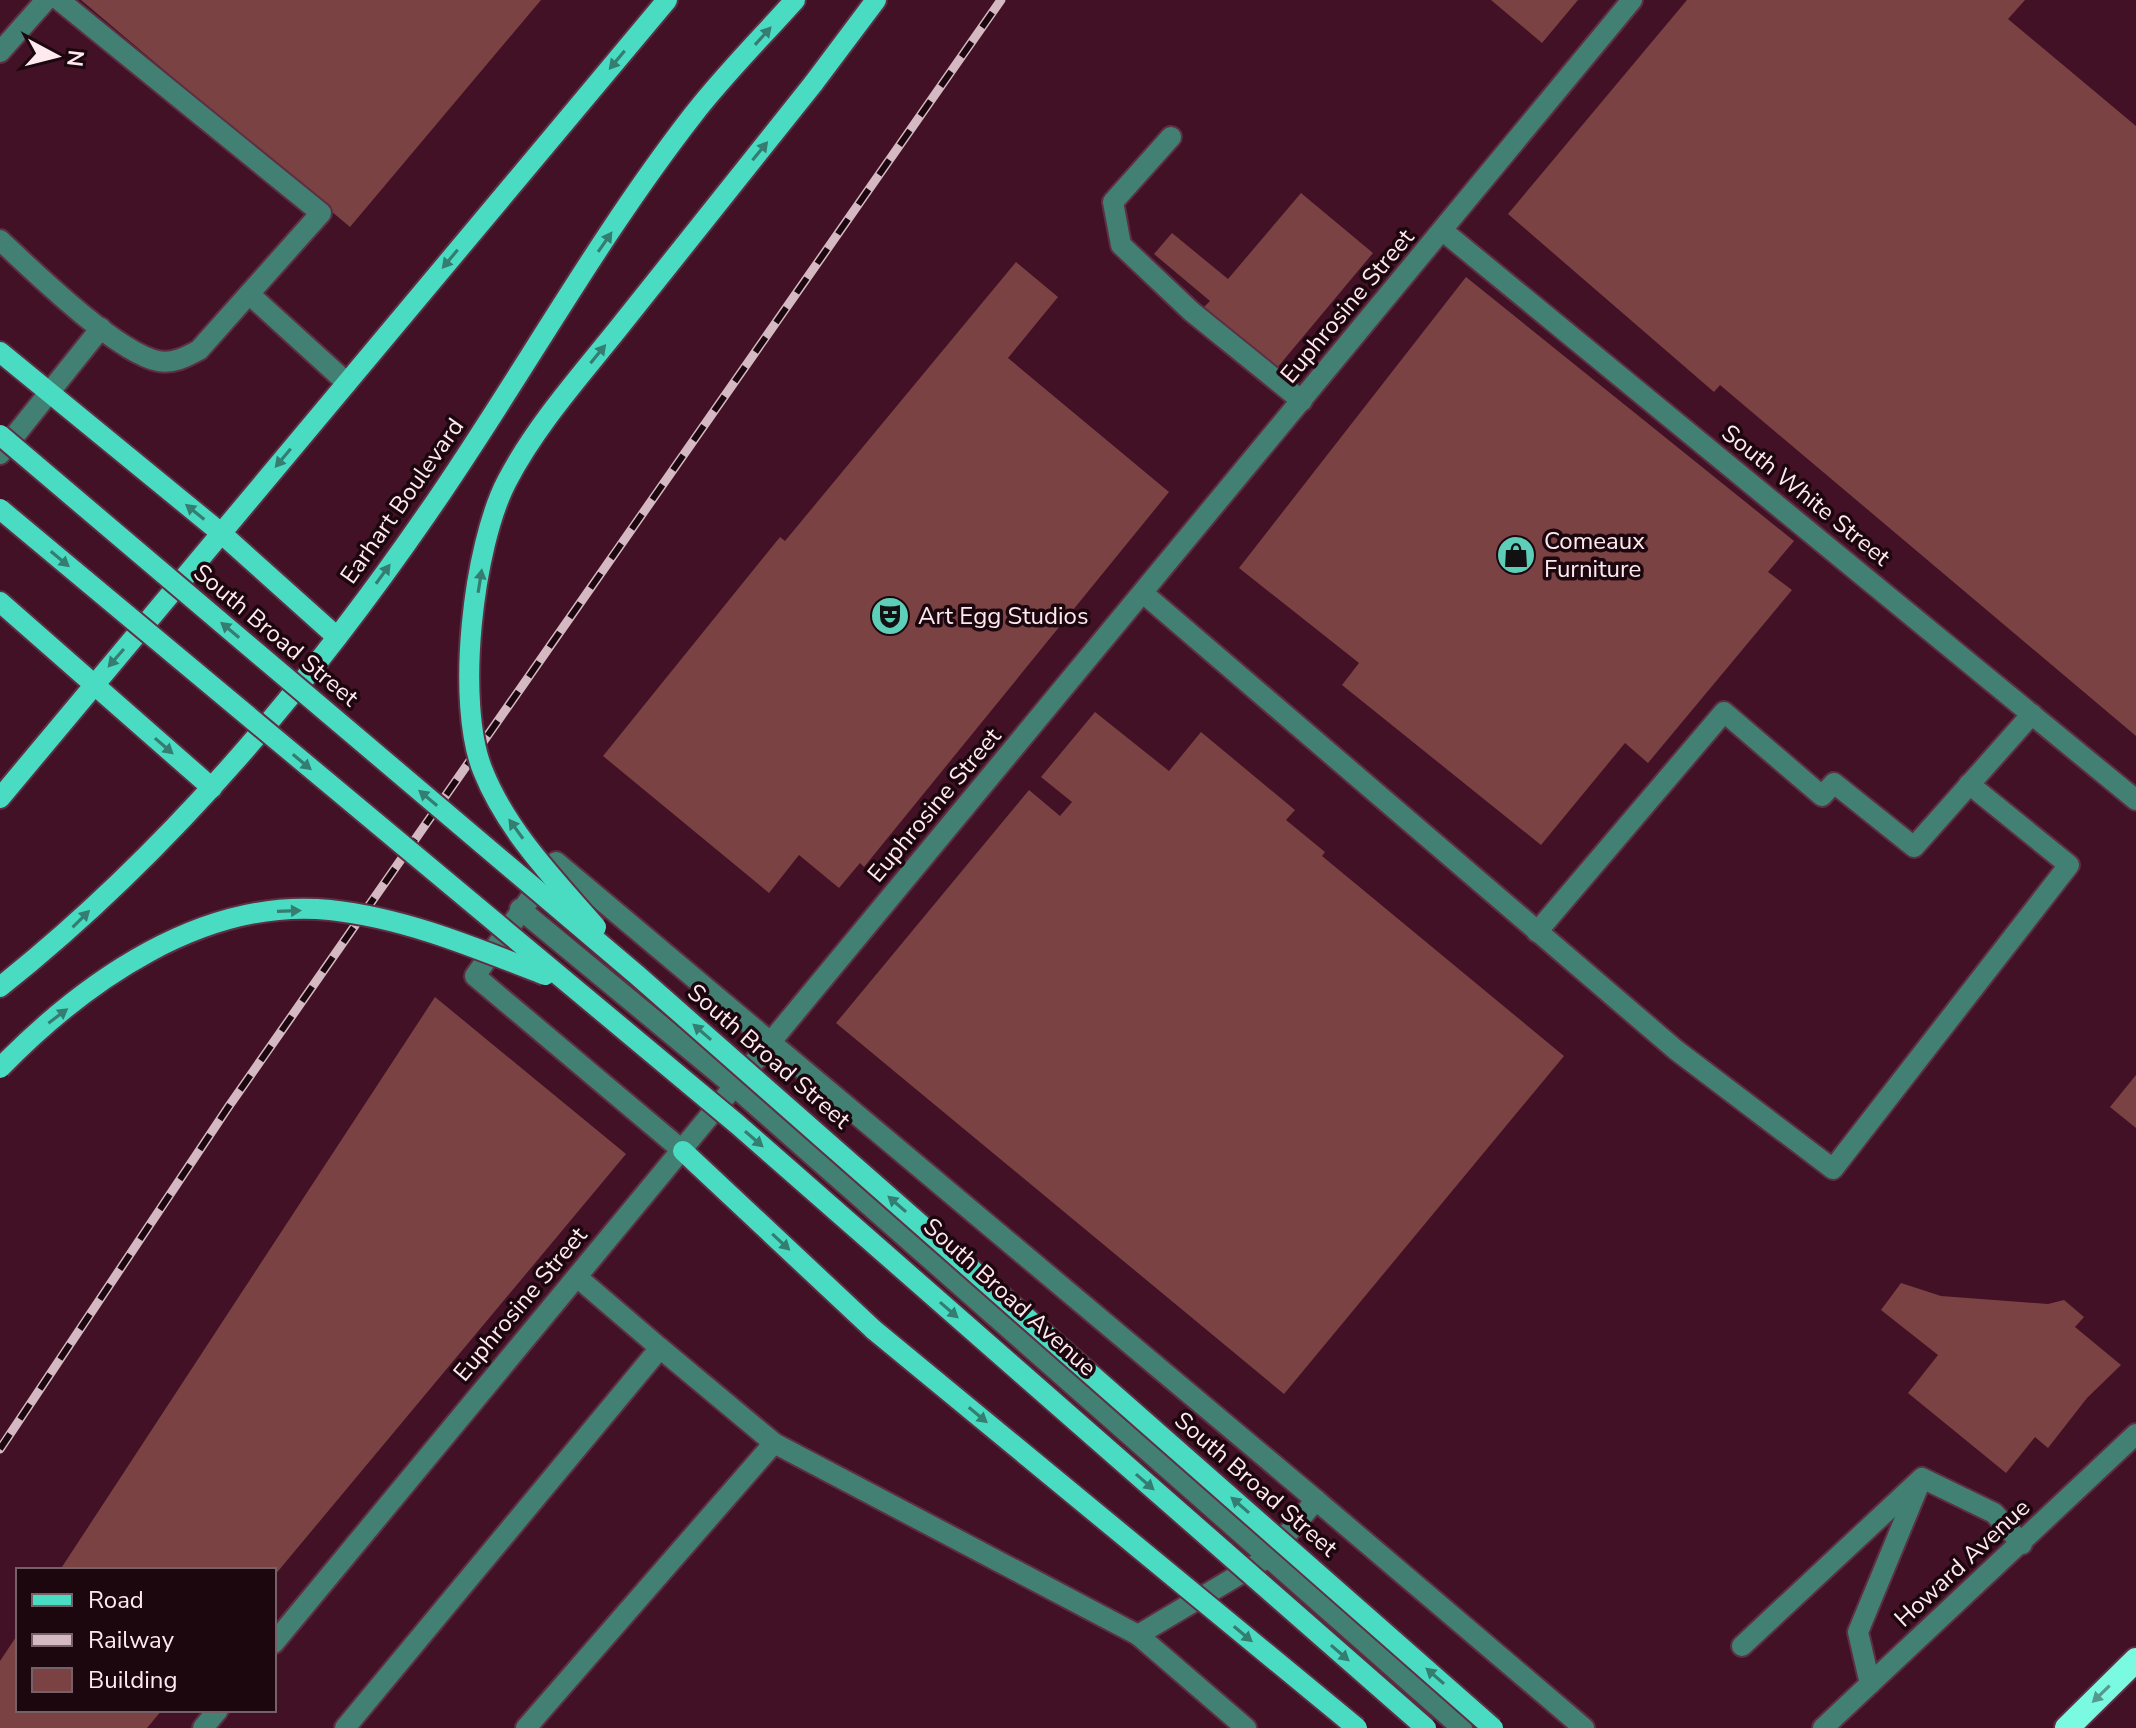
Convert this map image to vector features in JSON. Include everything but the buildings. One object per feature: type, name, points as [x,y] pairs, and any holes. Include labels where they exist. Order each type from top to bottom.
[{"type":"highway","points":[[2067,1728],[2136,1660]]},
{"type":"main road","points":[[0,798],[667,0]]},
{"type":"main road","name":"Earhart Boulevard","points":[[0,987],[58,942],[212,788],[337,637],[427,515],[563,302],[693,115],[795,0]]},
{"type":"main road","points":[[637,975],[540,862],[503,812],[482,769],[470,715],[470,642],[485,544],[507,480],[533,442],[876,0]]},
{"type":"main road","points":[[0,352],[221,533],[337,637]]},
{"type":"main road","name":"South Broad Street","points":[[0,435],[637,975],[1493,1728]]},
{"type":"main road","points":[[0,509],[564,983],[737,1124],[1426,1728]]},
{"type":"main road","points":[[0,602],[212,788]]},
{"type":"main road","points":[[0,1068],[28,1039],[109,977],[179,935],[244,913],[328,910],[403,924],[564,983]]},
{"type":"main road","points":[[683,1151],[874,1330],[1357,1728]]},
{"type":"street","points":[[0,52],[46,0]]},
{"type":"street","points":[[0,240],[101,328],[137,353],[160,362],[179,360],[199,350],[324,210],[59,0]]},
{"type":"street","name":"Euphrosine Street","points":[[276,1641],[1632,0]]},
{"type":"street","points":[[1171,137],[1113,202],[1121,245],[1192,312],[1302,401]]},
{"type":"street","name":"South White Street","points":[[1443,231],[2136,800]]},
{"type":"street","points":[[249,294],[347,383]]},
{"type":"street","points":[[0,454],[101,328]]},
{"type":"street","points":[[1143,593],[1676,1050],[1833,1169],[2069,865],[1969,784]]},
{"type":"street","points":[[1537,932],[1724,712],[1822,796],[1834,783],[1914,847],[2032,714]]},
{"type":"street","points":[[683,1151],[475,976],[556,862],[1584,1728]]},
{"type":"street","name":"South Broad Avenue","points":[[520,909],[734,1086],[1462,1728]]},
{"type":"street","points":[[577,1277],[774,1443],[1138,1635],[1246,1728]]},
{"type":"street","points":[[345,1728],[660,1348]]},
{"type":"street","name":"Howard Avenue","points":[[1823,1728],[2136,1434]]},
{"type":"street","points":[[526,1728],[774,1443]]},
{"type":"street","points":[[1922,1478],[1994,1513],[2022,1544]]},
{"type":"street","points":[[1742,1646],[1922,1478]]},
{"type":"street","points":[[1870,1684],[1858,1632],[1922,1478]]},
{"type":"street","points":[[1138,1635],[1267,1558],[1316,1500]]},
{"type":"street","points":[[203,1728],[216,1712]]},
{"type":"railway","points":[[0,1449],[229,1106],[1001,0]]},
{"type":"place","name":"Comeaux Furniture","points":[[1516,555]]},
{"type":"place","name":"Art Egg Studios","points":[[890,616]]}]
